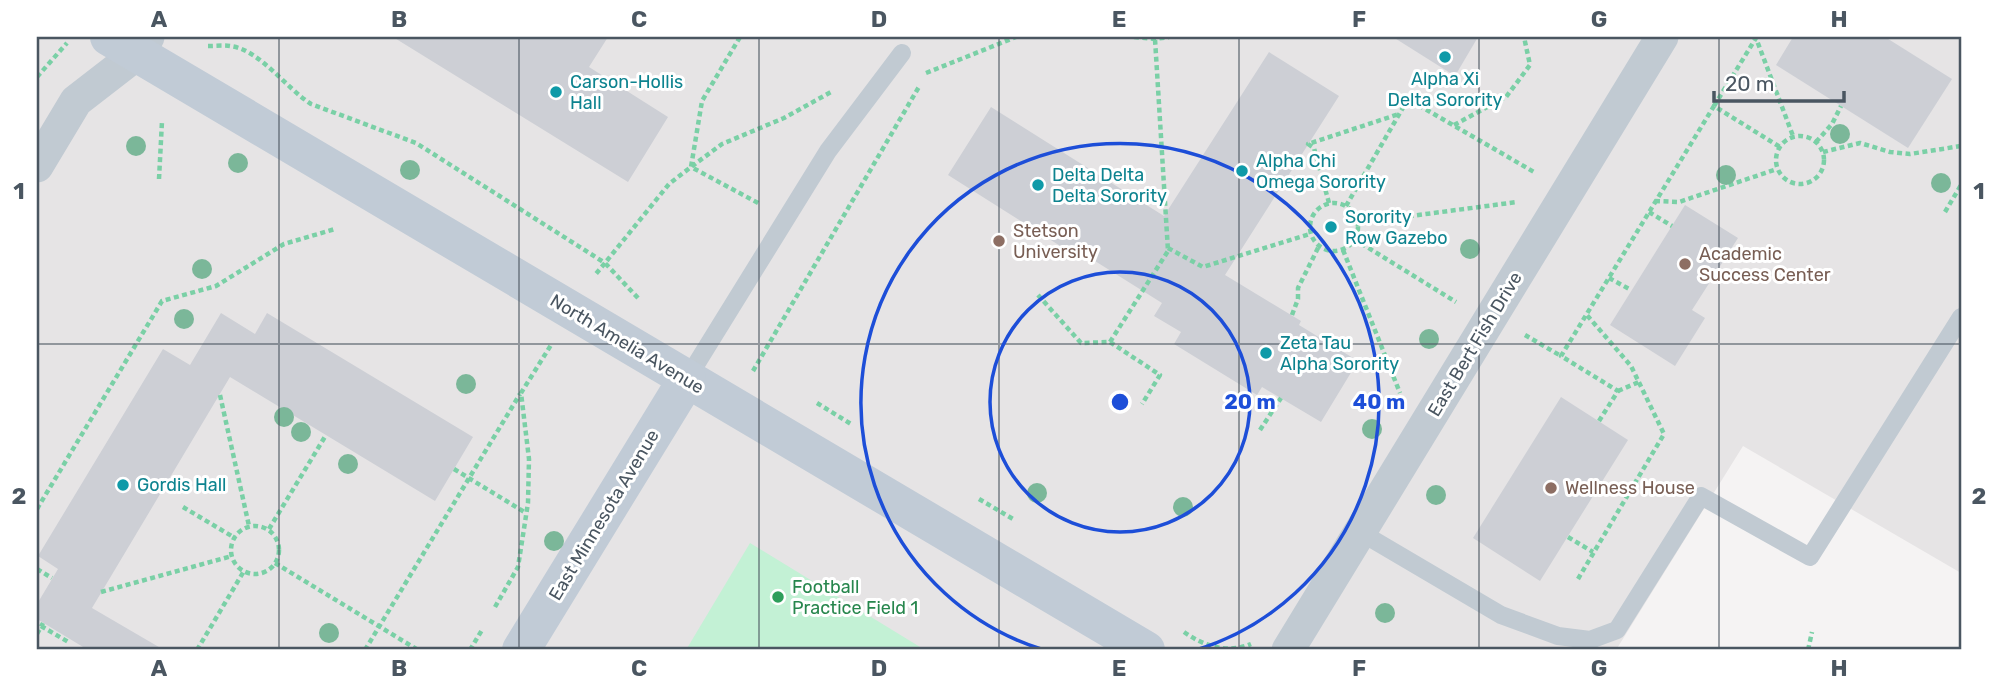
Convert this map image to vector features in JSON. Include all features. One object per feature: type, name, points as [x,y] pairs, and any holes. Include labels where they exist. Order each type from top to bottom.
[{"type":"main road","name":"North Amelia Avenue","points":[[132,42],[687,379],[1146,650]]},
{"type":"main road","name":"East Minnesota Avenue","points":[[521,650],[687,379]]},
{"type":"street","name":"East Bert Fish Drive","points":[[1275,645],[1360,532],[1662,37]]},
{"type":"street","points":[[37,166],[76,101],[132,42]]},
{"type":"lane","points":[[687,379],[828,151],[902,53]]},
{"type":"lane","points":[[1360,532],[1501,615],[1558,636],[1590,640],[1618,629],[1701,496],[1810,557],[1961,317]]},
{"type":"path","points":[[37,77],[73,37]]},
{"type":"path","points":[[691,167],[702,101],[740,37]]},
{"type":"path","points":[[752,371],[927,74],[1016,37]]},
{"type":"path","points":[[1134,37],[1169,37]]},
{"type":"path","points":[[1453,125],[1506,97],[1530,65],[1524,37]]},
{"type":"path","points":[[1561,356],[1756,38]]},
{"type":"path","points":[[1756,38],[1793,136]]},
{"type":"path","points":[[1110,342],[1168,248],[1155,39]]},
{"type":"path","points":[[902,53],[927,74]]},
{"type":"path","points":[[640,299],[604,263],[669,184],[722,145],[784,118],[831,92]]},
{"type":"path","points":[[1346,206],[1408,99],[1538,174]]},
{"type":"path","points":[[1714,106],[1780,147]]},
{"type":"path","points":[[1816,142],[1832,124],[1841,106]]},
{"type":"path","points":[[1329,203],[1314,148],[1308,144],[1400,113]]},
{"type":"path","points":[[159,179],[162,121]]},
{"type":"path","points":[[1793,136],[1809,137],[1816,142],[1823,152],[1821,172],[1809,182],[1795,183],[1782,176],[1777,169],[1780,147],[1793,136]]},
{"type":"path","points":[[1823,152],[1860,143],[1890,152],[1910,154],[1961,146]]},
{"type":"path","points":[[691,167],[767,208]]},
{"type":"path","points":[[1656,201],[1679,202],[1777,169]]},
{"type":"path","points":[[1945,212],[1961,185]]},
{"type":"path","points":[[1358,223],[1526,201]]},
{"type":"path","points":[[1329,203],[1346,206],[1352,210],[1358,223],[1354,239],[1343,250],[1326,250],[1319,246],[1311,234],[1309,226],[1315,211],[1329,203]]},
{"type":"path","points":[[1648,212],[1672,226]]},
{"type":"path","points":[[37,509],[162,301],[216,286],[284,244],[335,229]]},
{"type":"path","points":[[1168,248],[1202,267],[1311,234]]},
{"type":"path","points":[[1354,239],[1460,304]]},
{"type":"path","points":[[1292,316],[1298,299],[1298,288],[1319,246]]},
{"type":"path","points":[[1343,250],[1403,401]]},
{"type":"path","points":[[1609,278],[1632,290]]},
{"type":"path","points":[[1038,295],[1081,343],[1110,342],[1160,375],[1142,404]]},
{"type":"path","points":[[1578,579],[1664,434],[1632,366],[1586,314]]},
{"type":"path","points":[[1519,331],[1618,391]]},
{"type":"path","points":[[708,345],[763,377]]},
{"type":"path","points":[[1599,421],[1618,391],[1639,382]]},
{"type":"path","points":[[365,650],[521,393]]},
{"type":"path","points":[[219,395],[249,526]]},
{"type":"path","points":[[1261,430],[1281,398]]},
{"type":"path","points":[[815,403],[862,432]]},
{"type":"path","points":[[269,529],[326,435]]},
{"type":"path","points":[[454,469],[526,513]]},
{"type":"path","points":[[973,496],[1017,522]]},
{"type":"path","points":[[183,507],[234,538]]},
{"type":"path","points":[[249,526],[269,529],[279,544],[280,553],[275,563],[265,572],[255,574],[234,562],[231,548],[234,538],[249,526]]},
{"type":"path","points":[[1568,537],[1593,552]]},
{"type":"path","points":[[101,592],[232,556]]},
{"type":"path","points":[[275,563],[418,650]]},
{"type":"path","points":[[37,569],[52,578]]},
{"type":"path","points":[[197,650],[244,570]]},
{"type":"path","points":[[37,634],[42,624],[70,643]]},
{"type":"path","points":[[1178,628],[1201,644],[1225,649],[1275,645]]},
{"type":"path","points":[[1808,650],[1811,632]]},
{"type":"shaded area","name":"Stetson University","points":[[37,37],[1961,37],[1961,573],[1743,446],[1616,650],[37,650]]},
{"type":"green space","name":"Football Practice Field 1","points":[[750,543],[925,650],[686,650]]},
{"type":"building","name":"Carson-Hollis Hall","points":[[393,37],[608,37],[589,67],[668,117],[628,182]]},
{"type":"building","name":"Alpha Xi Delta Sorority","points":[[1393,37],[1478,37],[1455,76]]},
{"type":"building","points":[[1793,37],[1885,37],[1952,79],[1908,148],[1776,65]]},
{"type":"building","points":[[1269,52],[1339,96],[1225,275],[1301,321],[1299,325],[1358,361],[1321,422],[1262,387],[1257,395],[1174,344],[1181,332],[1154,316],[1162,303],[1087,256],[1084,261],[948,175],[991,107],[1164,216]]},
{"type":"building","name":"Academic Success Center","points":[[1685,205],[1738,238],[1692,310],[1705,318],[1675,366],[1610,325]]},
{"type":"building","name":"Gordis Hall","points":[[221,313],[255,334],[267,313],[473,437],[435,501],[230,377],[92,608],[164,650],[88,650],[37,619],[37,604],[58,569],[38,556],[163,349],[190,365]]},
{"type":"building","name":"Wellness House","points":[[1561,397],[1628,440],[1540,581],[1473,538]]},
{"type":"place","name":"Alpha Xi Delta Sorority","points":[[1445,57]]},
{"type":"place","name":"Carson-Hollis Hall","points":[[556,92]]},
{"type":"place","name":"Alpha Chi Omega Sorority","points":[[1242,171]]},
{"type":"place","name":"Delta Delta Delta Sorority","points":[[1038,185]]},
{"type":"place","name":"Sorority Row Gazebo","points":[[1331,227]]},
{"type":"place","name":"Stetson University","points":[[999,241]]},
{"type":"place","name":"Academic Success Center","points":[[1685,264]]},
{"type":"place","name":"Zeta Tau Alpha Sorority","points":[[1266,353]]},
{"type":"place","name":"Gordis Hall","points":[[123,485]]},
{"type":"place","name":"Wellness House","points":[[1551,488]]},
{"type":"place","name":"Football Practice Field 1","points":[[778,597]]}]
